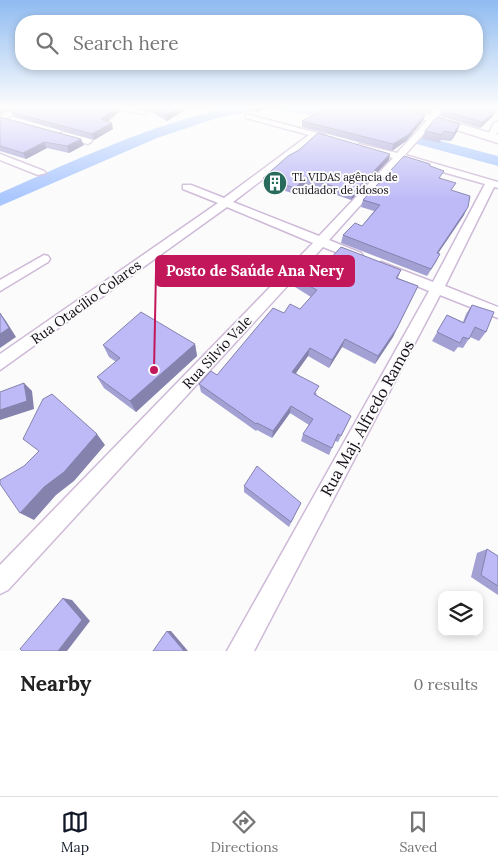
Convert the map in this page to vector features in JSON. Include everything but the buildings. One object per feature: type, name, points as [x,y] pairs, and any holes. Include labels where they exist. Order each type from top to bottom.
[{"type":"street","points":[[76,138],[88,141]]},
{"type":"street","name":"Rua Otacílio Colares","points":[[0,363],[225,203],[310,138]]},
{"type":"street","name":"Rua Silvio Vale","points":[[0,582],[321,242],[414,138]]},
{"type":"street","points":[[354,144],[494,184]]},
{"type":"street","points":[[0,157],[41,174]]},
{"type":"street","name":"Rua Maj. Alfredo Ramos","points":[[240,651],[494,184]]},
{"type":"street","points":[[187,187],[498,313]]},
{"type":"street","points":[[0,286],[44,260]]},
{"type":"waterway","points":[[0,200],[141,138]]},
{"type":"waterway","points":[[413,138],[498,161]]},
{"type":"place","name":"TL VIDAS agência de cuidador de idosos","points":[[275,183]]},
{"type":"place","name":"Posto de Saúde Ana Nery","points":[[154,370]]}]
